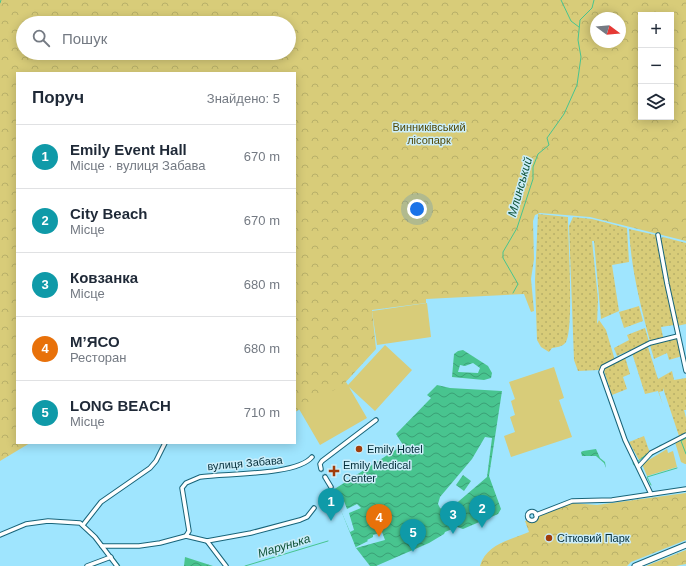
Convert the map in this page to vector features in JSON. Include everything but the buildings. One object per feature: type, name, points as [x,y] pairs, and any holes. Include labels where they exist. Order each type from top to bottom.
[{"type":"main road","points":[[635,566],[686,545]]},
{"type":"street","points":[[658,235],[686,371]]},
{"type":"street","points":[[651,494],[639,466],[625,440],[601,369],[650,343],[678,336]]},
{"type":"street","points":[[320,469],[320,464],[322,461],[376,420]]},
{"type":"street","points":[[639,466],[651,453],[686,435]]},
{"type":"street","points":[[83,525],[101,502],[147,470],[156,461],[164,444]]},
{"type":"street","name":"вулиця Забава","points":[[186,536],[189,531],[182,490],[186,483],[204,476],[293,468],[309,461],[312,457]]},
{"type":"street","points":[[325,476],[331,487]]},
{"type":"street","points":[[536,515],[568,502],[594,502],[686,489]]},
{"type":"street","points":[[102,546],[139,546],[186,536],[207,541],[251,533],[300,520],[307,517],[314,508]]},
{"type":"street","points":[[0,535],[19,526],[42,521],[69,522],[83,525],[112,558],[116,566]]},
{"type":"street","points":[[207,541],[226,566]]},
{"type":"street","points":[[87,566],[112,558]]},
{"type":"green space","name":"Винниківський лісопарк","points":[[0,0],[686,0],[686,241],[590,217],[540,213],[535,215],[533,221],[534,259],[531,279],[534,311],[531,312],[524,294],[426,299],[426,303],[372,310],[376,349],[343,385],[296,411],[296,72],[16,72],[16,444],[28,444],[0,461]]},
{"type":"green space","points":[[538,214],[568,217],[570,320],[566,342],[560,346],[552,348],[549,352],[541,347],[537,340],[535,280]]},
{"type":"green space","points":[[573,217],[592,219],[627,228],[629,262],[612,265],[619,311],[601,319],[594,241],[592,241],[598,299],[597,324],[599,320],[606,330],[614,357],[613,361],[601,366],[599,370],[578,371],[574,360],[569,226]]},
{"type":"green space","points":[[629,229],[656,235],[674,325],[661,327],[663,337],[650,341],[639,300]]},
{"type":"green space","points":[[663,237],[686,243],[686,324],[677,326],[660,239]]},
{"type":"green space","points":[[427,303],[431,337],[377,345],[372,311]]},
{"type":"green space","points":[[639,306],[643,321],[624,328],[619,312]]},
{"type":"green space","points":[[645,328],[649,342],[617,356],[614,348],[629,340],[627,335]]},
{"type":"green space","points":[[677,337],[682,356],[669,360],[667,353],[654,359],[650,345]]},
{"type":"green space","points":[[385,345],[412,370],[375,411],[349,387],[367,418],[320,445],[299,409],[346,382],[348,385]]},
{"type":"green space","points":[[648,347],[658,379],[672,371],[674,380],[686,378],[686,410],[684,410],[686,418],[686,433],[679,436],[663,388],[663,391],[659,392],[663,405],[658,391],[645,394],[632,353]]},
{"type":"green space","points":[[625,357],[630,374],[623,377],[627,389],[612,395],[603,368]]},
{"type":"green space","points":[[554,367],[564,398],[559,400],[572,437],[511,457],[504,436],[515,432],[510,417],[515,415],[511,401],[515,399],[509,382]]},
{"type":"green space","points":[[644,436],[650,453],[639,460],[629,442]]},
{"type":"green space","points":[[686,438],[685,464],[681,462],[675,442]]},
{"type":"green space","points":[[667,449],[668,453],[673,451],[677,467],[647,476],[642,464]]},
{"type":"green space","points":[[686,493],[686,540],[631,562],[627,566],[480,566],[483,559],[493,548],[507,540],[529,532],[525,521],[571,503],[597,505]]},
{"type":"green space","points":[[686,550],[686,564],[676,566],[646,566]]},
{"type":"water","points":[[463,350],[488,366],[492,373],[491,378],[484,380],[452,377],[454,354]],"holes":[[[473,363],[480,368],[478,373],[458,372],[460,365],[465,366]]]},
{"type":"water","points":[[437,385],[450,388],[502,391],[489,476],[501,509],[498,514],[463,529],[457,527],[445,532],[429,543],[376,566],[370,566],[356,548],[333,490],[403,445],[396,434],[431,398],[427,395]],"holes":[[[485,437],[492,438],[487,477],[446,511],[440,508],[438,504],[440,497],[472,459]]]},
{"type":"water","points":[[596,449],[600,458],[605,462],[606,468],[604,463],[596,456],[582,456],[581,452],[583,451]]},
{"type":"water","points":[[463,475],[471,481],[464,491],[456,485]]},
{"type":"water","points":[[185,557],[213,566],[184,566]]},
{"type":"pier","points":[[342,496],[347,509],[357,504],[361,508],[349,513],[354,530],[350,532],[336,499]]},
{"type":"pier","points":[[382,532],[385,540],[356,548],[368,541],[367,540],[373,537],[373,535]]},
{"type":"waterway","points":[[561,0],[571,21],[579,27]]},
{"type":"waterway","name":"Млинський","points":[[513,293],[518,284],[503,258],[503,252],[517,228],[533,179],[533,167],[538,154],[549,145],[547,138],[564,114],[577,85],[581,57],[578,40],[580,20],[592,8],[594,0]]},
{"type":"waterway","points":[[686,438],[681,441],[686,454]]},
{"type":"waterway","points":[[655,449],[661,445]]},
{"type":"waterway","points":[[650,457],[655,453]]},
{"type":"waterway","points":[[637,462],[647,454]]},
{"type":"waterway","points":[[651,485],[647,477],[677,468]]},
{"type":"waterway","name":"Марунька","points":[[245,566],[328,541]]},
{"type":"waterway","name":"Марунька","points":[[113,557],[120,566]]},
{"type":"waterway","name":"Марунька","points":[[93,566],[103,562]]},
{"type":"tunnel","points":[[321,469],[325,477]]},
{"type":"place","name":"Emily Hotel","points":[[359,449]]},
{"type":"place","name":"Emily Medical Center","points":[[334,471]]},
{"type":"place","name":"Emily Event Hall","points":[[331,521]]},
{"type":"place","name":"City Beach","points":[[482,528]]},
{"type":"place","name":"Ковзанка","points":[[453,534]]},
{"type":"place","name":"М’ЯСО","points":[[379,537]]},
{"type":"place","name":"Сітковий Парк","points":[[549,538]]},
{"type":"place","name":"LONG BEACH","points":[[413,552]]}]
